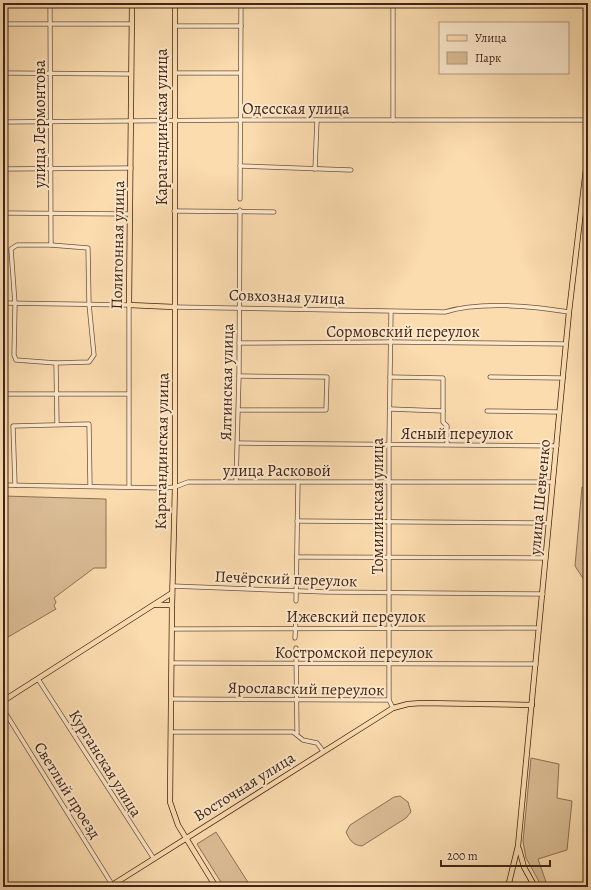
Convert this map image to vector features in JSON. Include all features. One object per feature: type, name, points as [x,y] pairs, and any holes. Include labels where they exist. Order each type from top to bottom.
[{"type":"main road","name":"Полигонная улица","points":[[129,306],[132,3]]},
{"type":"main road","name":"Карагандинская улица","points":[[175,3],[175,487],[172,586],[170,802],[174,817],[216,887]]},
{"type":"main road","name":"улица Шевченко","points":[[509,887],[518,846],[569,312],[588,152]]},
{"type":"main road","name":"Совхозная улица","points":[[129,306],[174,307]]},
{"type":"main road","points":[[3,701],[156,605],[172,593]]},
{"type":"main road","points":[[156,605],[172,605]]},
{"type":"main road","name":"Ярославский переулок","points":[[393,708],[408,704],[422,703],[532,705]]},
{"type":"main road","name":"Восточная улица","points":[[111,886],[393,708]]},
{"type":"main road","name":"улица Шевченко","points":[[518,846],[524,867],[535,887]]},
{"type":"main road","points":[[509,887],[516,885],[523,887]]},
{"type":"street","name":"улица Лермонтова","points":[[50,3],[51,245]]},
{"type":"street","points":[[240,199],[241,3]]},
{"type":"street","points":[[393,3],[393,120]]},
{"type":"street","points":[[3,24],[132,24]]},
{"type":"street","points":[[175,26],[241,26]]},
{"type":"street","points":[[174,73],[240,72]]},
{"type":"street","points":[[3,73],[131,74]]},
{"type":"street","points":[[315,169],[317,120]]},
{"type":"street","name":"Одесская улица","points":[[3,122],[588,120]]},
{"type":"street","points":[[240,166],[351,170]]},
{"type":"street","points":[[3,169],[131,168]]},
{"type":"street","points":[[174,211],[274,212]]},
{"type":"street","name":"Ялтинская улица","points":[[236,482],[240,343],[240,211]]},
{"type":"street","points":[[3,213],[51,212],[130,214]]},
{"type":"street","points":[[17,245],[51,245],[88,248],[89,304],[94,355],[89,362],[56,363],[16,360],[14,355],[15,304],[11,249],[17,245]]},
{"type":"street","name":"Совхозная улица","points":[[3,304],[89,304],[129,306]]},
{"type":"street","name":"Полигонная улица","points":[[129,306],[129,487]]},
{"type":"street","name":"Совхозная улица","points":[[174,307],[445,312],[459,308],[516,306],[543,307],[569,312]]},
{"type":"street","name":"Томилинская улица","points":[[389,700],[389,445],[391,312]]},
{"type":"street","name":"Сормовский переулок","points":[[240,343],[391,342],[566,344]]},
{"type":"street","points":[[56,363],[57,424]]},
{"type":"street","points":[[239,376],[327,377],[326,410],[239,410]]},
{"type":"street","points":[[390,377],[443,378],[443,422],[447,426],[447,444]]},
{"type":"street","points":[[490,377],[563,378]]},
{"type":"street","points":[[3,394],[128,394]]},
{"type":"street","points":[[390,409],[443,411]]},
{"type":"street","points":[[487,411],[560,412]]},
{"type":"street","points":[[15,485],[13,426],[89,424],[90,486]]},
{"type":"street","name":"Ясный переулок","points":[[238,443],[557,446]]},
{"type":"street","name":"улица Расковой","points":[[3,485],[175,487],[188,482],[553,482]]},
{"type":"street","points":[[296,601],[298,482]]},
{"type":"street","points":[[297,521],[549,523]]},
{"type":"street","points":[[297,557],[389,556],[546,558]]},
{"type":"street","name":"Печёрский переулок","points":[[172,586],[296,591],[543,594]]},
{"type":"street","points":[[295,638],[296,615]]},
{"type":"street","name":"Ижевский переулок","points":[[172,629],[295,627],[539,628]]},
{"type":"street","points":[[296,648],[297,733],[303,740],[317,743],[323,751]]},
{"type":"street","name":"Костромской переулок","points":[[172,663],[536,664]]},
{"type":"street","name":"Курганская улица","points":[[38,679],[154,859]]},
{"type":"street","name":"Ярославский переулок","points":[[172,699],[296,698],[389,700],[393,708]]},
{"type":"street","name":"Светлый проезд","points":[[3,709],[111,886]]},
{"type":"street","points":[[171,732],[297,733]]},
{"type":"green space","points":[[582,487],[588,488],[588,586],[575,566]]},
{"type":"green space","points":[[3,496],[106,499],[106,568],[94,568],[54,598],[56,602],[54,606],[56,609],[3,640]]},
{"type":"green space","points":[[531,758],[559,764],[557,798],[572,801],[567,850],[538,859],[546,882],[541,885],[526,858],[523,841]]},
{"type":"green space","points":[[400,796],[408,802],[411,812],[406,818],[362,846],[356,845],[352,842],[346,832],[350,825],[394,797]]},
{"type":"green space","points":[[216,832],[251,887],[244,887],[243,885],[238,887],[236,884],[231,887],[224,887],[197,844]]}]
